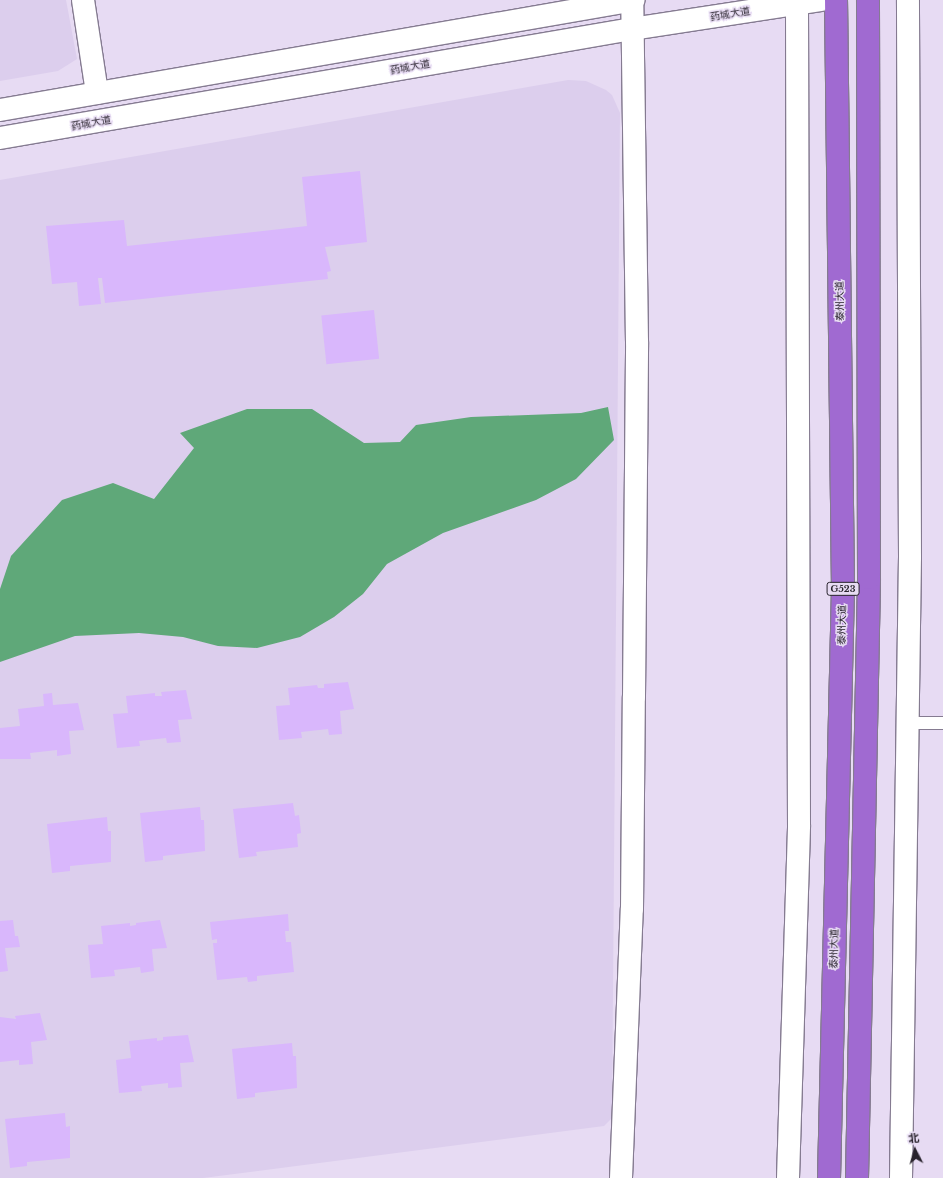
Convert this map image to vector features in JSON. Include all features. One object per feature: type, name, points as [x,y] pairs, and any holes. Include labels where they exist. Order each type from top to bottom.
[{"type":"highway","name":"泰州大道","points":[[829,1178],[843,588],[836,0]]},
{"type":"highway","name":"G523","points":[[857,1178],[869,578],[868,0]]},
{"type":"street","points":[[83,0],[97,93]]},
{"type":"street","points":[[0,110],[633,0],[632,29],[637,342],[634,713],[632,909],[621,1178]]},
{"type":"street","name":"药城大道","points":[[0,138],[632,29],[797,2],[821,0]]},
{"type":"street","points":[[901,1178],[910,557],[908,0]]},
{"type":"street","points":[[788,1178],[799,825],[797,2]]},
{"type":"lane","points":[[907,723],[943,723]]},
{"type":"shaded area","points":[[0,0],[66,0],[77,59],[58,71],[0,81]]},
{"type":"shaded area","points":[[568,80],[586,81],[606,90],[612,95],[620,113],[612,1118],[604,1126],[203,1178],[0,1178],[0,180]]},
{"type":"shaded area","points":[[608,407],[614,440],[576,479],[536,500],[443,533],[387,564],[363,594],[334,617],[300,637],[257,648],[218,646],[183,637],[139,633],[75,636],[0,662],[0,589],[11,556],[62,500],[113,483],[154,499],[194,448],[180,433],[247,409],[312,409],[364,443],[400,442],[416,425],[471,417],[581,413]]},
{"type":"building","points":[[360,171],[367,242],[325,247],[331,271],[327,272],[328,279],[105,303],[102,278],[98,278],[101,304],[79,306],[77,282],[52,284],[46,226],[124,220],[127,246],[307,226],[302,177]]},
{"type":"building","points":[[374,310],[379,359],[326,364],[321,316]]},
{"type":"building","points":[[348,682],[354,709],[340,711],[342,734],[329,735],[328,729],[301,732],[302,738],[279,740],[276,706],[290,705],[288,688],[317,685],[318,688],[324,688],[324,684]]},
{"type":"building","points":[[186,690],[192,719],[178,720],[181,742],[167,743],[166,738],[139,741],[140,746],[117,748],[113,714],[128,713],[126,696],[155,693],[155,696],[162,696],[161,692]]},
{"type":"building","points":[[52,693],[53,705],[78,703],[84,730],[69,731],[71,754],[57,756],[57,750],[30,753],[31,759],[0,759],[0,728],[20,726],[18,709],[44,706],[43,694]]},
{"type":"building","points":[[293,803],[295,816],[299,815],[301,833],[297,834],[298,847],[256,852],[257,856],[239,858],[233,809]]},
{"type":"building","points":[[200,807],[201,820],[204,820],[205,851],[163,856],[163,860],[145,862],[140,813]]},
{"type":"building","points":[[107,817],[108,831],[111,831],[111,862],[70,866],[70,871],[52,873],[47,824]]},
{"type":"building","points":[[288,914],[289,931],[285,931],[286,942],[291,942],[294,972],[257,976],[257,981],[248,982],[247,977],[217,980],[213,943],[217,943],[217,939],[212,940],[210,922]]},
{"type":"building","points":[[13,920],[15,936],[18,936],[20,947],[5,948],[8,971],[0,972],[0,921]]},
{"type":"building","points":[[160,920],[167,948],[152,949],[154,971],[141,973],[140,967],[114,970],[115,976],[91,978],[88,945],[103,944],[101,926],[130,923],[130,926],[136,925],[136,923]]},
{"type":"building","points":[[40,1013],[47,1040],[31,1042],[33,1064],[19,1065],[19,1060],[0,1062],[0,1017],[16,1019],[15,1016]]},
{"type":"building","points":[[188,1035],[194,1062],[180,1063],[182,1087],[168,1088],[168,1083],[141,1086],[142,1091],[119,1093],[116,1060],[131,1058],[129,1041],[157,1038],[157,1041],[163,1040],[163,1037]]},
{"type":"building","points":[[292,1043],[293,1056],[296,1056],[297,1088],[255,1093],[255,1097],[237,1099],[232,1049]]},
{"type":"building","points":[[65,1113],[66,1127],[70,1126],[70,1158],[27,1162],[27,1166],[10,1168],[5,1119]]}]
